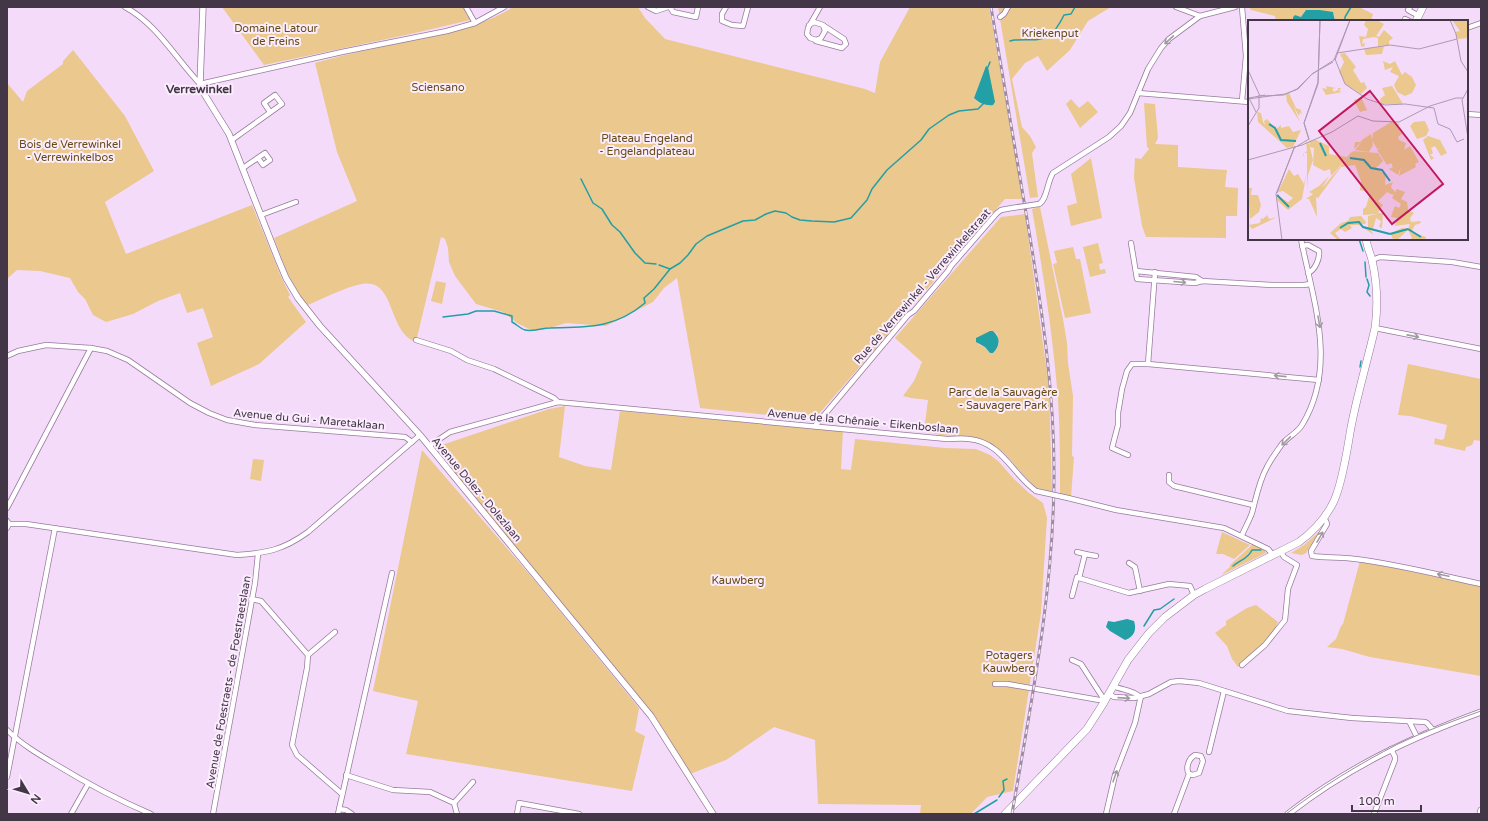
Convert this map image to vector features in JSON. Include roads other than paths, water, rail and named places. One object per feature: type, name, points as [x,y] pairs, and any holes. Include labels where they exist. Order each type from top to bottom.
[{"type":"main road","points":[[1418,18],[1423,7]]},
{"type":"main road","points":[[1366,240],[1371,256]]},
{"type":"main road","points":[[1005,814],[1087,728],[1107,698],[1134,651],[1165,617],[1194,595],[1281,552],[1304,538],[1324,519],[1334,500],[1342,473],[1375,328],[1376,294],[1371,256],[1371,240]]},
{"type":"street","name":"Avenue Dolez - Dolezlaan","points":[[125,7],[147,23],[200,84],[203,92],[232,140],[286,278],[298,298],[320,326],[420,435],[651,716],[713,814]]},
{"type":"street","points":[[203,7],[200,84],[447,31],[475,23],[504,7]]},
{"type":"street","points":[[466,7],[475,23]]},
{"type":"street","points":[[648,7],[656,11],[669,7],[674,12],[696,17],[698,7]]},
{"type":"street","points":[[726,7],[722,14],[722,21],[732,25],[743,26],[748,7]]},
{"type":"street","points":[[809,25],[817,22],[823,25],[844,39],[846,44],[842,48],[808,36],[807,31],[809,25],[820,7]]},
{"type":"street","points":[[1000,16],[1004,14],[1008,7]]},
{"type":"street","points":[[1176,7],[1200,16]]},
{"type":"street","name":"Rue de Verrewinkel - Verrewinkelstraat","points":[[815,426],[908,315],[914,311],[997,213],[1001,210],[1039,204],[1043,200],[1049,179],[1053,173],[1112,134],[1124,122],[1138,93],[1143,77],[1164,44],[1200,16],[1235,7]]},
{"type":"street","points":[[1242,7],[1246,56],[1242,101]]},
{"type":"street","points":[[1410,7],[1408,10],[1418,18]]},
{"type":"street","points":[[1468,28],[1481,23]]},
{"type":"street","points":[[816,40],[825,34],[823,25]]},
{"type":"street","points":[[1138,93],[1248,102]]},
{"type":"street","points":[[232,140],[270,112]]},
{"type":"street","points":[[1468,114],[1481,115]]},
{"type":"street","points":[[243,168],[258,158]]},
{"type":"street","points":[[261,215],[296,202]]},
{"type":"street","points":[[1242,535],[1252,513],[1253,505],[1266,468],[1283,443],[1297,431],[1302,424],[1315,397],[1319,380],[1321,356],[1320,325],[1301,240]]},
{"type":"street","points":[[1131,243],[1137,279],[1195,283],[1202,281],[1273,285],[1310,284]]},
{"type":"street","points":[[1302,246],[1308,245],[1319,251],[1320,257],[1312,272],[1308,273]]},
{"type":"street","points":[[1371,256],[1452,262],[1481,267]]},
{"type":"street","points":[[1136,271],[1196,276],[1202,281]]},
{"type":"street","points":[[1148,364],[1155,272]]},
{"type":"street","points":[[1375,328],[1481,349]]},
{"type":"street","points":[[416,340],[451,351],[459,354],[467,360],[494,369],[554,398],[558,402]]},
{"type":"street","name":"Avenue du Gui - Maretaklaan","points":[[7,356],[18,351],[46,345],[91,348],[107,351],[128,360],[190,403],[208,413],[227,420],[255,425],[405,437],[412,442]]},
{"type":"street","points":[[7,508],[91,348]]},
{"type":"street","points":[[1128,454],[1112,448],[1118,425],[1118,413],[1122,389],[1127,371],[1132,364],[1148,364],[1319,380]]},
{"type":"street","name":"Avenue de la Chênaie - Eikenboslaan","points":[[429,446],[450,432],[558,402],[947,439],[968,438],[977,440],[989,446],[1003,456],[1021,478],[1036,491],[1116,510],[1171,520],[1209,524],[1224,528],[1242,535],[1268,549],[1273,555]]},
{"type":"street","points":[[8,524],[26,524],[237,555],[258,554],[283,547],[308,532],[420,435]]},
{"type":"street","points":[[1169,475],[1169,482],[1174,486],[1253,505]]},
{"type":"street","points":[[1324,519],[1327,524],[1311,551],[1312,556],[1327,558],[1353,558],[1415,569],[1481,584]]},
{"type":"street","points":[[7,777],[55,528]]},
{"type":"street","points":[[1077,552],[1096,556]]},
{"type":"street","points":[[1242,665],[1265,646],[1285,620],[1288,589],[1297,565],[1284,557],[1281,552]]},
{"type":"street","name":"Avenue de Foestraets - de Foestraetslaan","points":[[213,814],[258,554]]},
{"type":"street","points":[[1072,596],[1077,578],[1079,578],[1085,554]]},
{"type":"street","points":[[1129,563],[1135,567],[1140,590]]},
{"type":"street","points":[[352,814],[346,810],[339,811],[392,573]]},
{"type":"street","points":[[1079,578],[1129,593],[1169,584],[1190,586],[1194,595]]},
{"type":"street","points":[[251,599],[261,601],[308,655]]},
{"type":"street","points":[[335,632],[308,655],[307,668],[292,745],[296,755],[342,794]]},
{"type":"street","points":[[1072,660],[1081,664],[1107,698]]},
{"type":"street","points":[[995,684],[1007,684],[1107,698],[1134,698],[1149,694],[1171,682],[1179,681],[1199,683],[1288,711],[1352,718],[1425,722],[1433,730]]},
{"type":"street","points":[[1114,686],[1140,696]]},
{"type":"street","points":[[1209,752],[1224,691]]},
{"type":"street","points":[[1106,814],[1115,775],[1135,723],[1140,696]]},
{"type":"street","points":[[1288,814],[1336,781],[1391,749],[1433,730],[1481,712]]},
{"type":"street","points":[[1408,722],[1417,737]]},
{"type":"street","points":[[7,730],[15,738],[42,757],[88,784],[151,814]]},
{"type":"street","points":[[1374,814],[1395,757],[1391,749]]},
{"type":"street","points":[[1174,814],[1189,774],[1187,768],[1191,758],[1195,755],[1200,755],[1203,761],[1199,773],[1193,775],[1189,774]]},
{"type":"street","points":[[346,775],[394,790],[430,792],[454,803]]},
{"type":"street","points":[[454,803],[472,782]]},
{"type":"street","points":[[71,814],[88,784]]},
{"type":"street","points":[[454,803],[457,814]]},
{"type":"street","points":[[517,814],[519,804],[579,814]]},
{"type":"street","points":[[1480,814],[1481,810]]},
{"type":"waterway","points":[[1010,41],[1044,38],[1054,31],[1064,15],[1071,14],[1075,7]]},
{"type":"waterway","points":[[1345,20],[1345,17],[1351,7]]},
{"type":"waterway","points":[[988,67],[990,62]]},
{"type":"waterway","points":[[443,317],[468,314],[476,311],[494,311],[512,316],[512,322],[523,329],[531,331],[547,328],[588,327],[622,318],[645,303],[644,298],[654,289],[670,269],[680,263],[696,244],[707,236],[743,221],[755,220],[775,211],[786,213],[800,220],[834,222],[851,218],[867,200],[872,189],[887,170],[921,140],[929,129],[949,115],[959,111],[978,109],[984,103]]},
{"type":"waterway","points":[[581,179],[593,203],[602,209],[612,225],[620,232],[635,253],[645,263],[656,264]]},
{"type":"waterway","points":[[1359,240],[1363,251]]},
{"type":"waterway","points":[[1365,262],[1366,277]]},
{"type":"waterway","points":[[659,265],[670,269]]},
{"type":"waterway","points":[[1367,279],[1369,285],[1367,292],[1370,296]]},
{"type":"waterway","points":[[1360,367],[1361,361]]},
{"type":"waterway","points":[[1233,566],[1246,557],[1252,550],[1261,550]]},
{"type":"waterway","points":[[1144,626],[1154,610],[1160,609],[1174,599]]},
{"type":"waterway","points":[[999,797],[1004,790],[1003,781],[1007,779]]},
{"type":"waterway","points":[[974,814],[997,800]]},
{"type":"tram line","points":[[1286,814],[1327,785],[1398,744],[1450,722],[1481,711]]},
{"type":"railway","points":[[991,7],[1043,321],[1050,385],[1054,449],[1053,523],[1050,565],[1040,649],[1012,814]]},
{"type":"district","name":"Verrewinkel","points":[[199,89]]},
{"type":"park label","name":"Kriekenput","points":[[1050,33]]},
{"type":"park label","name":"Domaine Latour de Freins","points":[[276,34]]},
{"type":"park label","name":"Sciensano","points":[[438,87]]},
{"type":"park label","name":"Plateau Engeland - Engelandplateau","points":[[647,144]]},
{"type":"park label","name":"Bois de Verrewinkel - Verrewinkelbos","points":[[70,150]]},
{"type":"park label","name":"Parc de la Sauvagère - Sauvagere Park","points":[[1003,398]]},
{"type":"park label","name":"Kauwberg","points":[[738,580]]},
{"type":"park label","name":"Potagers Kauwberg","points":[[1009,661]]}]
